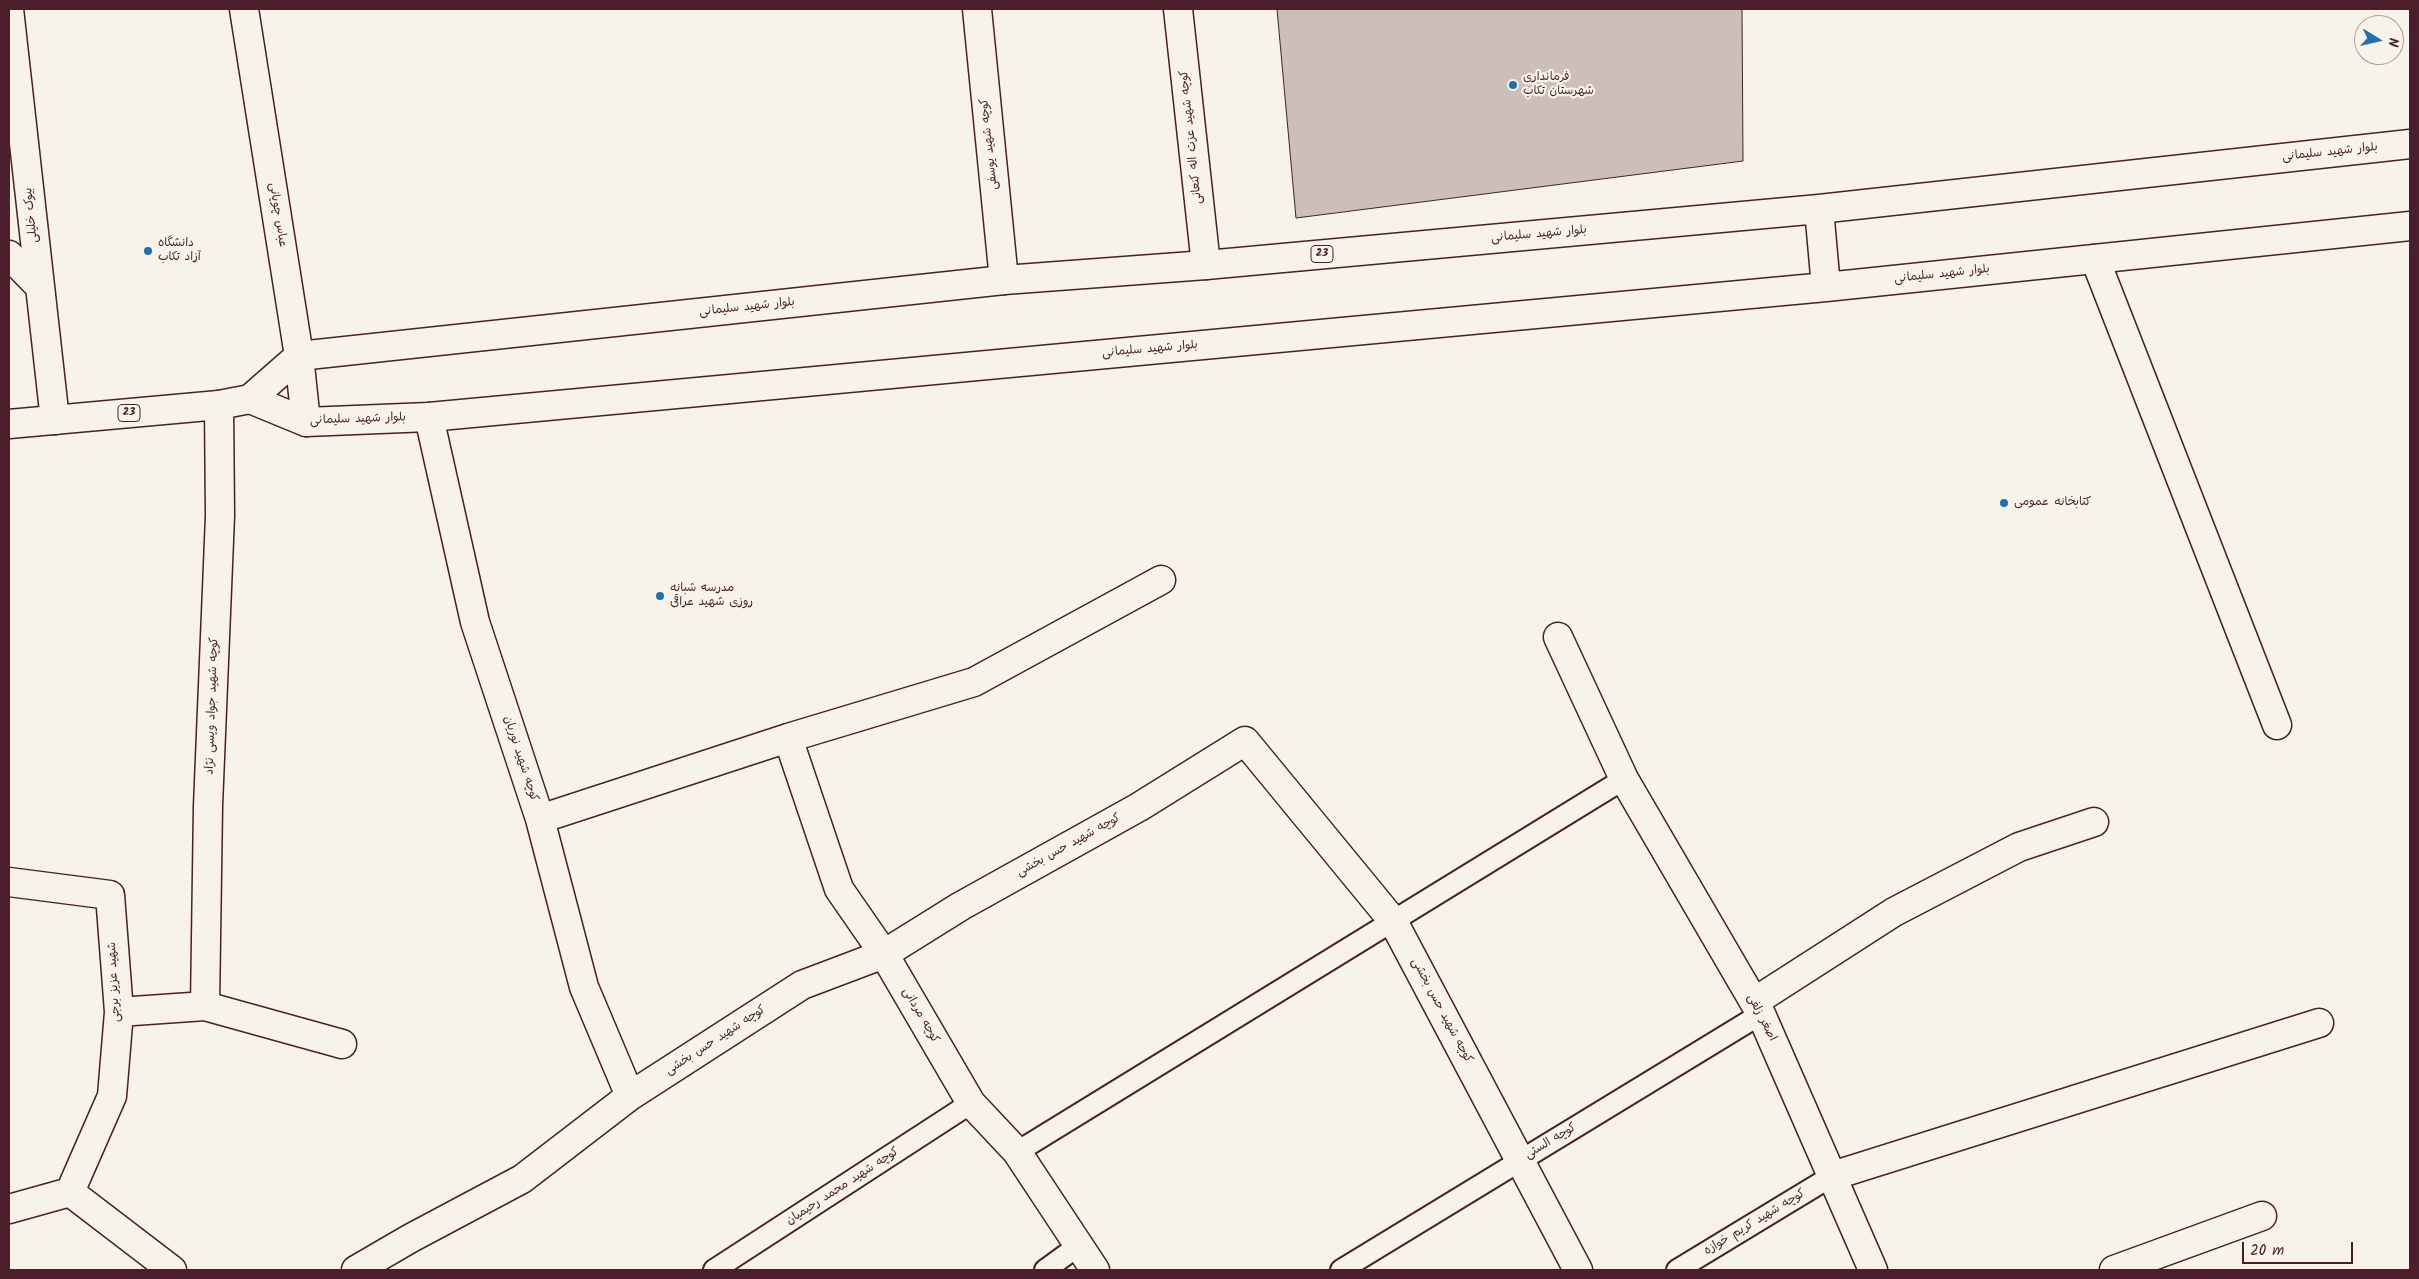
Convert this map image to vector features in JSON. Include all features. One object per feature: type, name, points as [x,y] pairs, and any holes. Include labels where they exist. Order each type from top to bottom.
[{"type":"street","name":"بیوک خلیلی","points":[[9,9],[55,420]]},
{"type":"street","name":"عباس چوپانی","points":[[244,9],[299,356],[306,422]]},
{"type":"street","name":"کوچه شهید یوسفی","points":[[977,9],[1004,280]]},
{"type":"street","name":"کوچه شهید عزت اله کنعانی","points":[[1178,9],[1206,265]]},
{"type":"street","name":"بلوار شهید سلیمانی","points":[[299,356],[1004,280],[1206,265],[1819,209],[2410,144]]},
{"type":"street","points":[[1819,209],[1826,288]]},
{"type":"street","name":"بلوار شهید سلیمانی","points":[[250,399],[306,422],[429,417],[1826,288],[2410,226]]},
{"type":"street","points":[[9,255],[40,286]]},
{"type":"street","points":[[2095,259],[2277,725]]},
{"type":"street","points":[[250,399],[299,356]]},
{"type":"street","name":"23","points":[[9,424],[219,405],[250,399]]},
{"type":"street","name":"کوچه شهید جواد ویسی نژاد","points":[[205,1006],[208,806],[220,516],[219,405]]},
{"type":"street","name":"کوچه شهید نوریان","points":[[429,417],[475,622],[540,818],[584,987],[630,1096]]},
{"type":"street","points":[[540,818],[788,738],[974,682],[1161,580]]},
{"type":"street","name":"اصغر زلفی","points":[[1558,637],[1624,779],[1757,1008],[1873,1270]]},
{"type":"street","name":"کوچه مردانی","points":[[788,738],[840,889],[884,954],[971,1104],[1017,1152],[1094,1270]]},
{"type":"street","name":"کوچه شهید حس بخشی","points":[[356,1270],[411,1238],[522,1179],[630,1096],[802,985],[884,954],[960,906],[1138,807],[1245,741],[1393,921],[1578,1270]]},
{"type":"street","points":[[1757,1008],[1894,912],[2019,847],[2094,822]]},
{"type":"street","name":"شهید عزیز برجی","points":[[9,882],[110,895],[119,1012],[112,1096],[70,1192]]},
{"type":"street","points":[[119,1012],[205,1006],[342,1044]]},
{"type":"street","points":[[1832,1176],[2319,1023]]},
{"type":"street","points":[[9,1210],[70,1192],[172,1270]]},
{"type":"street","points":[[2114,1270],[2262,1216]]},
{"type":"lane","points":[[1017,1152],[1624,779]]},
{"type":"lane","name":"کوچه الستی","points":[[1341,1270],[1520,1161],[1757,1008]]},
{"type":"lane","name":"کوچه شهید محمد رحیمیان","points":[[714,1270],[971,1104]]},
{"type":"lane","name":"کوچه شهید کریم خوازه","points":[[1677,1270],[1832,1176]]},
{"type":"lane","points":[[1046,1270],[1078,1246]]},
{"type":"building","name":"فرمانداری شهرستان تکاب","points":[[1277,9],[1742,9],[1743,161],[1296,218]]},
{"type":"place","name":"فرمانداری شهرستان تکاب","points":[[1513,85]]},
{"type":"place","name":"دانشگاه آزاد تکاب","points":[[148,251]]},
{"type":"place","name":"کتابخانه عمومی","points":[[2004,503]]},
{"type":"place","name":"مدرسه شبانه روزی شهید عراقی","points":[[660,596]]}]
